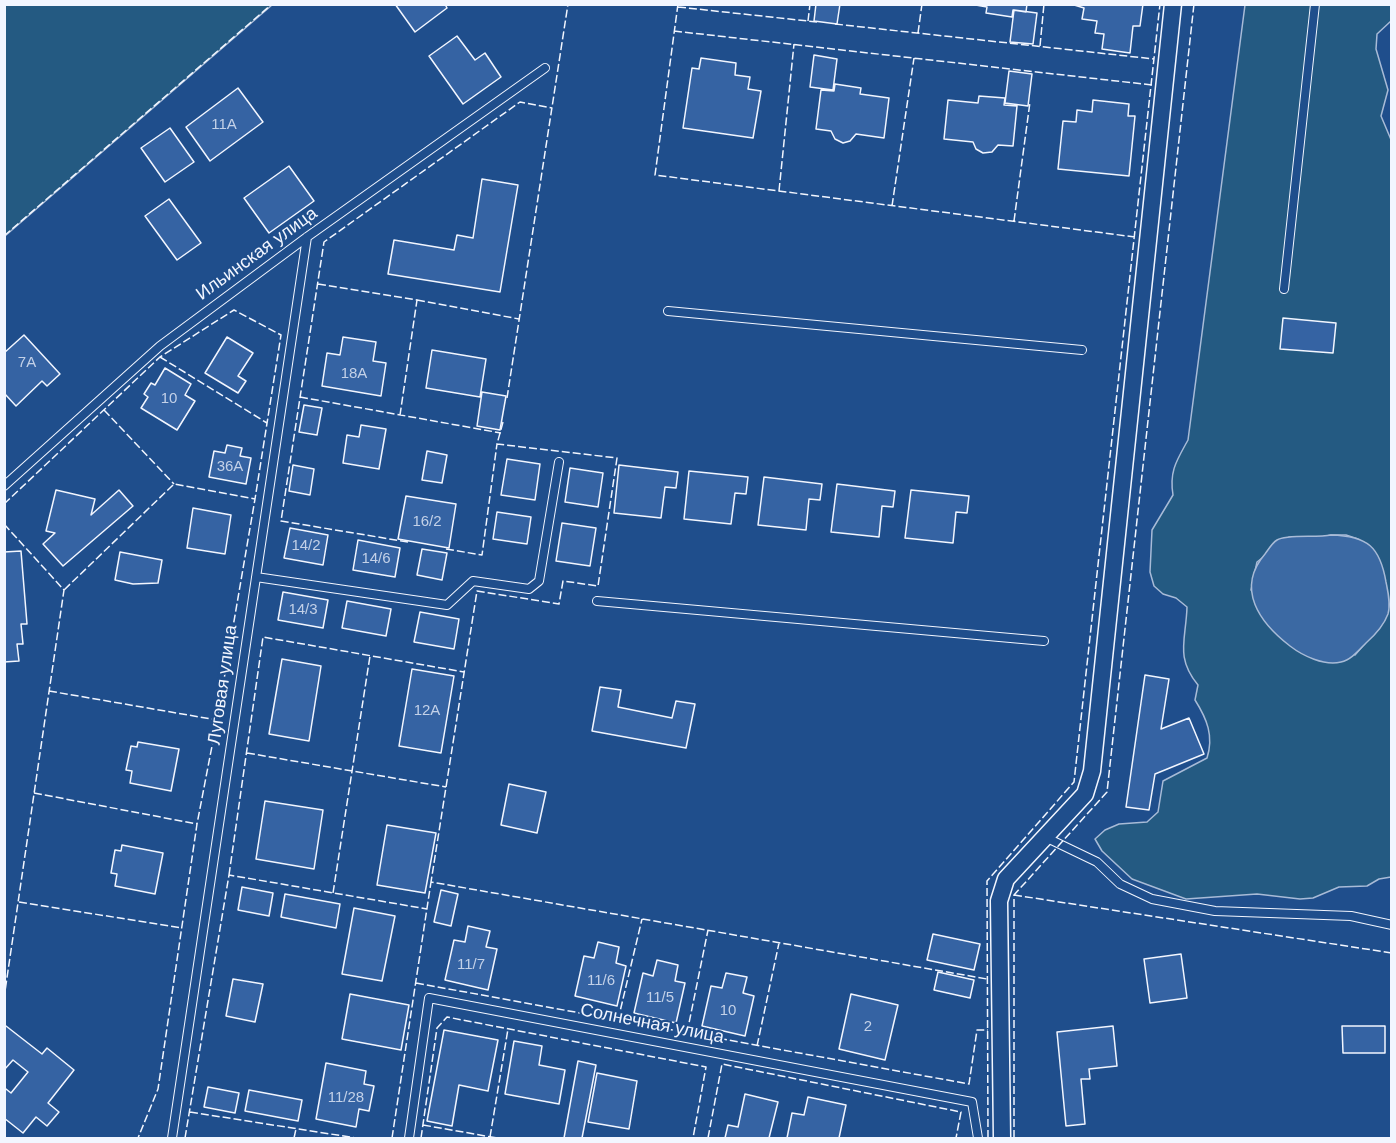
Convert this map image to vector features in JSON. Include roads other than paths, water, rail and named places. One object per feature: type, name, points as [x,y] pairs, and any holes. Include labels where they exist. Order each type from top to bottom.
[{"type":"street","points":[[1002,1138],[999,901],[1006,879],[1085,794],[1092,771],[1173,4]]},
{"type":"lane","points":[[1284,289],[1315,4]]},
{"type":"lane","name":"Ильинская улица","points":[[4,486],[160,346],[307,237],[545,68]]},
{"type":"lane","name":"Луговая улица","points":[[172,1138],[307,237]]},
{"type":"lane","points":[[668,311],[1082,350]]},
{"type":"lane","points":[[256,577],[447,605],[473,581],[530,589],[539,581],[559,462]]},
{"type":"lane","points":[[597,601],[1044,641]]},
{"type":"lane","points":[[1045,837],[1097,862],[1120,884],[1152,899],[1215,911],[1351,916],[1392,926]]},
{"type":"lane","name":"Солнечная улица","points":[[409,1138],[429,998],[972,1102],[978,1138]]}]
